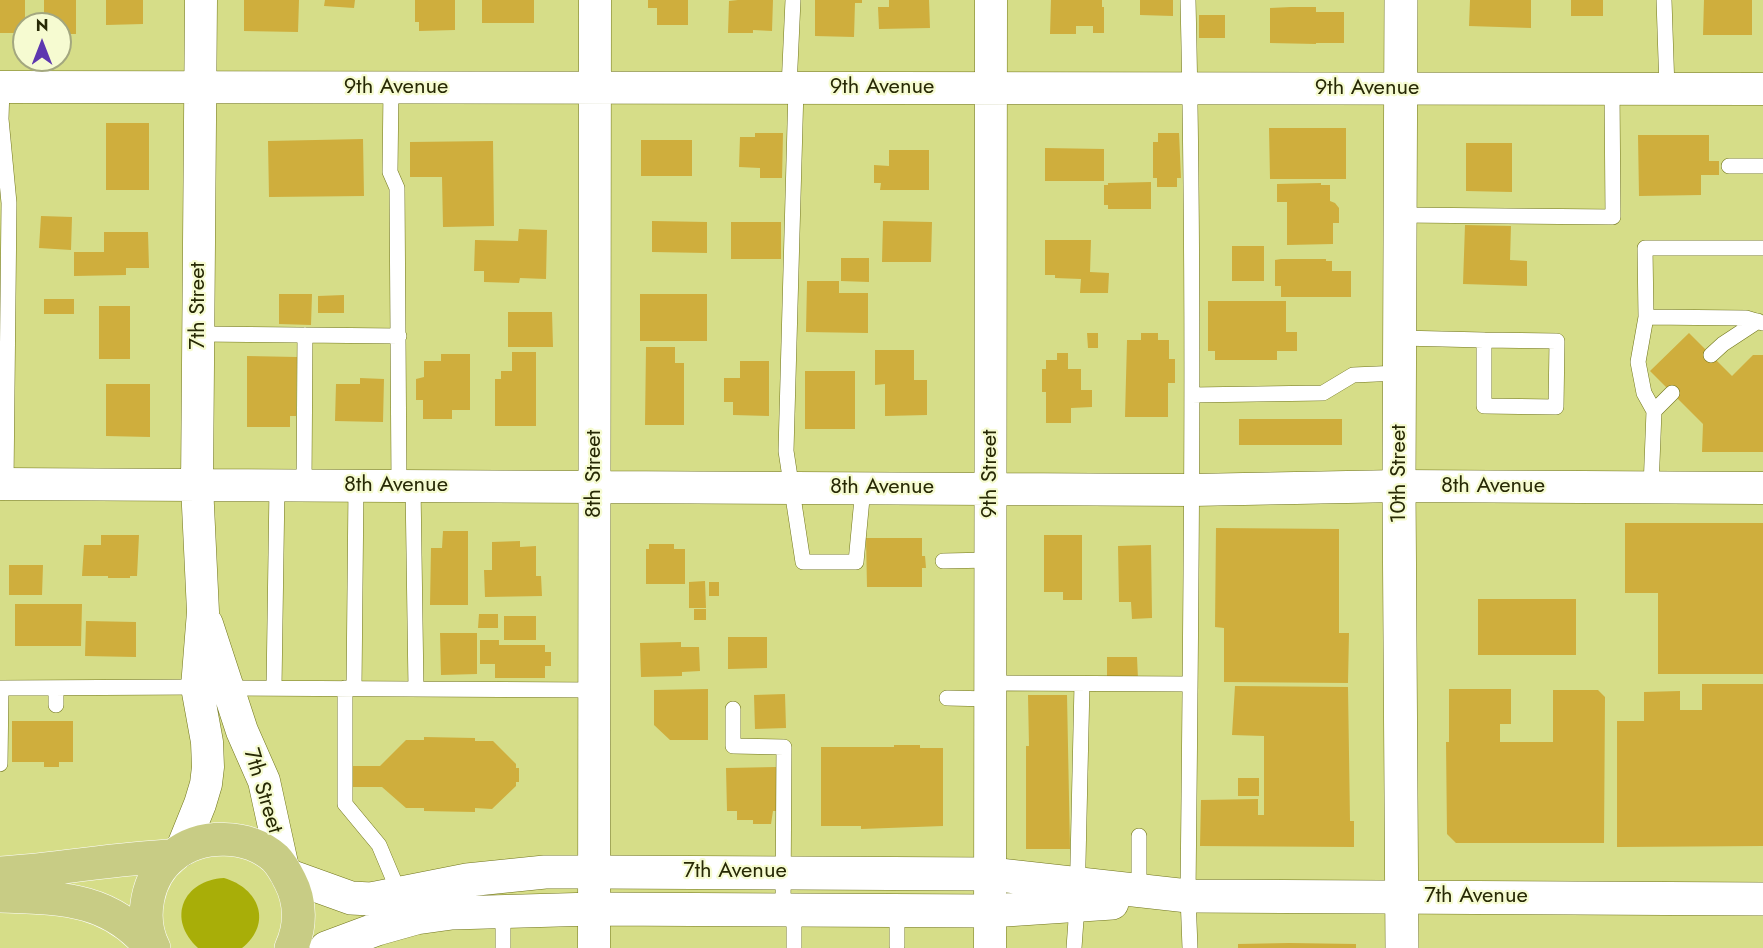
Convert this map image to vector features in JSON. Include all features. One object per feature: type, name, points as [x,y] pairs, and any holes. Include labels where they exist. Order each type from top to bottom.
[{"type":"main road","name":"10th Street","points":[[1401,0],[1399,486],[1402,948]]},
{"type":"main road","points":[[9,885],[112,860],[177,853],[197,843],[213,840],[248,843],[275,859],[285,872],[296,895],[299,917],[291,948]]},
{"type":"main road","points":[[152,948],[147,929],[146,904],[150,889],[158,874],[177,853]]},
{"type":"main road","name":"7th Avenue","points":[[285,872],[351,898],[371,899],[467,880],[544,872],[990,874],[1077,895]]},
{"type":"main road","points":[[9,885],[84,920],[111,935],[127,948]]},
{"type":"main road","points":[[9,885],[105,910],[138,932],[152,948]]},
{"type":"main road","name":"7th Avenue","points":[[326,948],[376,929],[416,918],[452,913],[503,911],[594,909],[990,911],[1077,895],[1763,899]]},
{"type":"street","name":"7th Street","points":[[177,853],[200,804],[208,766],[207,742],[197,687],[203,612],[197,484],[201,0]]},
{"type":"street","name":"8th Street","points":[[594,948],[595,0]]},
{"type":"street","name":"9th Street","points":[[990,948],[992,0]]},
{"type":"street","name":"9th Avenue","points":[[1,87],[1763,89]]},
{"type":"street","name":"8th Avenue","points":[[3,484],[595,485],[1192,490],[1399,486],[1763,488]]},
{"type":"street","name":"7th Street","points":[[203,612],[228,688],[264,781],[285,872]]},
{"type":"lane","points":[[793,0],[786,451],[803,562],[856,562],[863,488]]},
{"type":"lane","points":[[1188,0],[1191,89],[1192,395],[1188,896],[1190,948]]},
{"type":"lane","points":[[1664,0],[1667,89]]},
{"type":"lane","points":[[1,87],[1,119],[9,203],[3,484]]},
{"type":"lane","points":[[391,88],[390,172],[397,188],[399,336],[416,689]]},
{"type":"lane","points":[[1400,215],[1613,217],[1612,89]]},
{"type":"lane","points":[[1729,166],[1763,166]]},
{"type":"lane","points":[[1651,488],[1654,411],[1644,393],[1638,362],[1646,317],[1645,248],[1763,248]]},
{"type":"lane","points":[[1646,317],[1746,318],[1761,322]]},
{"type":"lane","points":[[1711,355],[1723,344],[1761,322]]},
{"type":"lane","points":[[199,334],[399,336]]},
{"type":"lane","points":[[274,688],[305,335]]},
{"type":"lane","points":[[1400,338],[1557,341],[1556,407],[1484,406],[1484,340]]},
{"type":"lane","points":[[1192,395],[1323,393],[1353,375],[1400,374]]},
{"type":"lane","points":[[1654,411],[1672,393]]},
{"type":"lane","points":[[356,486],[345,804],[379,845],[400,895]]},
{"type":"lane","points":[[942,561],[991,560]]},
{"type":"lane","points":[[947,698],[991,691],[1082,684],[1190,684]]},
{"type":"lane","points":[[1074,948],[1082,684]]},
{"type":"lane","points":[[0,764],[1,688],[594,690]]},
{"type":"lane","points":[[56,688],[56,705]]},
{"type":"lane","points":[[733,709],[733,746],[784,747],[783,872],[794,948]]},
{"type":"lane","points":[[1139,836],[1139,896]]},
{"type":"lane","points":[[897,910],[897,946]]},
{"type":"lane","points":[[503,911],[503,948]]},
{"type":"shaded area","points":[[224,878],[236,883],[253,898],[258,907],[257,928],[252,938],[242,948],[198,948],[188,937],[183,925],[181,914],[184,903],[189,893],[198,886],[210,880]]},
{"type":"building","points":[[0,0],[25,0],[25,12],[12,12],[12,33],[0,33]]},
{"type":"building","points":[[44,0],[76,0],[76,34],[72,34],[72,12],[44,12]]},
{"type":"building","points":[[106,0],[143,0],[143,24],[106,25]]},
{"type":"building","points":[[244,0],[299,0],[298,32],[244,31]]},
{"type":"building","points":[[325,0],[355,0],[354,8],[324,6]]},
{"type":"building","points":[[415,0],[455,0],[455,30],[419,31],[419,22],[415,22]]},
{"type":"building","points":[[482,0],[534,0],[534,23],[482,23]]},
{"type":"building","points":[[648,0],[688,0],[688,25],[657,25],[657,8],[648,8]]},
{"type":"building","points":[[773,0],[772,31],[753,30],[753,33],[728,33],[729,1]]},
{"type":"building","points":[[815,0],[862,0],[862,3],[855,3],[854,37],[815,36]]},
{"type":"building","points":[[889,0],[929,0],[930,28],[879,29],[878,7],[889,7]]},
{"type":"building","points":[[1051,0],[1102,0],[1104,33],[1093,33],[1093,26],[1076,26],[1076,34],[1050,34]]},
{"type":"building","points":[[1140,0],[1173,0],[1173,16],[1140,15]]},
{"type":"building","points":[[1470,0],[1531,0],[1531,28],[1469,26]]},
{"type":"building","points":[[1571,0],[1603,0],[1603,16],[1571,16]]},
{"type":"building","points":[[1704,0],[1752,0],[1752,35],[1703,35]]},
{"type":"building","points":[[1316,7],[1316,12],[1344,12],[1344,43],[1270,43],[1270,8]]},
{"type":"building","points":[[1199,15],[1225,15],[1225,38],[1199,38]]},
{"type":"building","points":[[106,123],[149,123],[149,190],[106,190]]},
{"type":"building","points":[[1269,128],[1346,128],[1346,179],[1270,179]]},
{"type":"building","points":[[755,133],[783,133],[782,178],[760,178],[760,168],[739,167],[740,137],[755,137]]},
{"type":"building","points":[[1158,133],[1179,133],[1181,178],[1177,178],[1177,187],[1157,187],[1157,178],[1153,178],[1153,142],[1158,142]]},
{"type":"building","points":[[1638,135],[1709,135],[1709,161],[1719,161],[1719,175],[1701,175],[1701,195],[1639,196]]},
{"type":"building","points":[[363,139],[364,196],[269,197],[268,141]]},
{"type":"building","points":[[641,140],[692,140],[692,176],[641,176]]},
{"type":"building","points":[[493,141],[494,226],[443,227],[442,177],[410,177],[410,142]]},
{"type":"building","points":[[1466,143],[1512,143],[1512,192],[1466,191]]},
{"type":"building","points":[[1045,148],[1104,149],[1104,181],[1045,181]]},
{"type":"building","points":[[889,150],[929,150],[929,190],[880,190],[881,183],[874,183],[874,165],[889,166]]},
{"type":"building","points":[[1151,182],[1151,209],[1108,209],[1108,205],[1104,205],[1104,185],[1108,183]]},
{"type":"building","points":[[1321,183],[1321,185],[1330,185],[1330,201],[1339,208],[1339,223],[1333,223],[1333,244],[1287,245],[1287,202],[1277,202],[1277,184]]},
{"type":"building","points":[[41,216],[72,217],[71,250],[39,248]]},
{"type":"building","points":[[652,221],[707,222],[707,253],[652,252]]},
{"type":"building","points":[[883,221],[932,222],[931,262],[882,262]]},
{"type":"building","points":[[731,222],[781,222],[781,259],[731,259]]},
{"type":"building","points":[[1465,225],[1511,226],[1510,260],[1527,261],[1527,286],[1463,284]]},
{"type":"building","points":[[519,229],[547,230],[546,279],[520,278],[519,283],[484,282],[484,271],[474,271],[475,240],[518,241]]},
{"type":"building","points":[[104,232],[148,232],[149,268],[126,268],[126,275],[74,276],[74,252],[104,252]]},
{"type":"building","points":[[1045,240],[1091,240],[1090,272],[1109,273],[1108,293],[1080,293],[1081,279],[1055,278],[1055,275],[1045,275]]},
{"type":"building","points":[[1232,246],[1264,246],[1264,281],[1232,281]]},
{"type":"building","points":[[841,258],[869,258],[869,282],[841,281]]},
{"type":"building","points":[[1326,259],[1326,261],[1332,261],[1332,271],[1351,271],[1351,297],[1281,297],[1281,286],[1275,286],[1275,260]]},
{"type":"building","points":[[807,281],[839,281],[839,293],[868,293],[868,333],[806,332]]},
{"type":"building","points":[[279,294],[312,294],[311,325],[279,324]]},
{"type":"building","points":[[640,294],[707,294],[707,341],[640,341]]},
{"type":"building","points":[[344,295],[344,313],[318,313],[318,296]]},
{"type":"building","points":[[44,299],[74,299],[74,314],[44,314]]},
{"type":"building","points":[[1208,301],[1286,301],[1286,332],[1297,332],[1297,351],[1277,351],[1277,360],[1215,360],[1215,351],[1208,351]]},
{"type":"building","points":[[99,306],[130,306],[130,359],[99,359]]},
{"type":"building","points":[[508,312],[552,312],[553,347],[508,347]]},
{"type":"building","points":[[1087,333],[1098,333],[1098,348],[1088,348]]},
{"type":"building","points":[[1141,333],[1158,333],[1158,340],[1169,340],[1169,359],[1175,359],[1175,383],[1168,383],[1168,417],[1125,417],[1127,340],[1141,340]]},
{"type":"building","points":[[1689,333],[1732,376],[1753,355],[1763,355],[1763,452],[1702,452],[1703,424],[1650,371]]},
{"type":"building","points":[[646,347],[675,347],[675,363],[684,363],[684,425],[645,425]]},
{"type":"building","points":[[875,350],[914,350],[914,380],[927,380],[927,415],[885,416],[885,384],[875,385]]},
{"type":"building","points":[[512,352],[536,352],[536,426],[495,426],[495,379],[501,379],[501,371],[512,371]]},
{"type":"building","points":[[1057,353],[1068,353],[1068,369],[1081,369],[1081,390],[1092,390],[1092,407],[1071,408],[1071,423],[1046,423],[1046,392],[1042,392],[1042,369],[1046,369],[1046,360],[1057,360]]},
{"type":"building","points":[[441,354],[470,354],[470,410],[452,410],[452,419],[423,419],[423,400],[416,400],[416,379],[424,377],[424,361],[441,361]]},
{"type":"building","points":[[247,356],[297,357],[296,416],[290,416],[290,427],[247,427]]},
{"type":"building","points":[[740,361],[769,361],[769,416],[733,415],[733,402],[724,402],[724,378],[740,378]]},
{"type":"building","points":[[805,371],[855,371],[855,429],[805,429]]},
{"type":"building","points":[[360,378],[384,379],[383,422],[335,421],[336,384],[360,384]]},
{"type":"building","points":[[106,384],[150,384],[150,437],[106,436]]},
{"type":"building","points":[[1239,419],[1342,419],[1342,445],[1239,445]]},
{"type":"building","points":[[1625,523],[1763,523],[1763,674],[1658,674],[1658,593],[1625,593]]},
{"type":"building","points":[[1216,528],[1339,529],[1339,633],[1349,633],[1348,683],[1224,682],[1224,628],[1215,627]]},
{"type":"building","points":[[443,531],[468,531],[468,605],[430,605],[431,548],[442,548]]},
{"type":"building","points":[[101,535],[139,535],[137,576],[108,578],[108,576],[82,576],[84,545],[101,545]]},
{"type":"building","points":[[1044,535],[1082,535],[1082,600],[1063,600],[1063,592],[1044,592]]},
{"type":"building","points":[[866,538],[922,538],[922,556],[925,556],[926,568],[922,568],[922,587],[867,587]]},
{"type":"building","points":[[520,541],[520,547],[536,546],[536,576],[541,576],[542,596],[485,597],[484,570],[492,570],[492,542]]},
{"type":"building","points":[[649,544],[674,544],[674,549],[685,549],[685,584],[646,584],[646,549],[649,549]]},
{"type":"building","points":[[1151,545],[1152,618],[1132,619],[1131,602],[1119,602],[1118,546]]},
{"type":"building","points":[[9,565],[43,565],[42,595],[9,595]]},
{"type":"building","points":[[705,581],[706,608],[689,608],[689,582]]},
{"type":"building","points":[[709,582],[719,582],[719,596],[709,596]]},
{"type":"building","points":[[1478,599],[1576,599],[1576,655],[1478,655]]},
{"type":"building","points":[[15,604],[82,604],[81,646],[15,646]]},
{"type":"building","points":[[694,609],[706,609],[706,620],[694,620]]},
{"type":"building","points":[[479,614],[498,614],[498,628],[478,628]]},
{"type":"building","points":[[504,616],[536,616],[536,640],[504,640]]},
{"type":"building","points":[[86,621],[136,622],[136,657],[85,656]]},
{"type":"building","points":[[440,633],[477,633],[477,674],[441,675]]},
{"type":"building","points":[[728,637],[767,637],[767,668],[728,669]]},
{"type":"building","points":[[480,640],[499,640],[499,645],[545,645],[545,652],[551,652],[551,666],[545,666],[545,678],[495,678],[495,664],[480,664]]},
{"type":"building","points":[[681,642],[681,647],[699,647],[700,671],[682,672],[682,676],[641,677],[640,643]]},
{"type":"building","points":[[1107,657],[1137,657],[1138,679],[1107,679]]},
{"type":"building","points":[[1702,684],[1763,684],[1763,846],[1617,847],[1617,721],[1644,721],[1644,692],[1680,691],[1680,710],[1702,710]]},
{"type":"building","points":[[1235,686],[1348,687],[1350,821],[1354,821],[1354,847],[1200,846],[1201,800],[1258,799],[1258,815],[1264,815],[1264,736],[1232,735]]},
{"type":"building","points":[[708,689],[708,740],[670,740],[654,725],[654,690]]},
{"type":"building","points":[[1449,689],[1511,689],[1511,724],[1500,724],[1500,742],[1553,742],[1553,690],[1598,690],[1605,697],[1604,843],[1456,843],[1447,834],[1446,742],[1449,742]]},
{"type":"building","points":[[785,694],[786,728],[755,729],[754,695]]},
{"type":"building","points":[[1028,695],[1067,695],[1070,849],[1026,849]]},
{"type":"building","points":[[12,721],[73,721],[73,762],[59,762],[59,767],[44,767],[44,762],[12,762]]},
{"type":"building","points":[[424,737],[475,738],[475,741],[493,741],[516,764],[516,768],[519,768],[519,782],[516,782],[516,786],[492,809],[475,808],[475,812],[424,811],[424,808],[406,808],[382,787],[351,787],[351,766],[380,766],[406,740],[424,740]]},
{"type":"building","points":[[894,745],[943,748],[943,826],[861,829],[861,826],[821,826],[821,747],[894,747]]},
{"type":"building","points":[[776,767],[776,811],[773,811],[771,824],[753,824],[753,820],[737,820],[737,811],[727,811],[726,768]]},
{"type":"building","points":[[1238,778],[1259,778],[1259,796],[1238,796]]},
{"type":"building","points":[[1238,944],[1356,944],[1356,948],[1238,948]]}]
